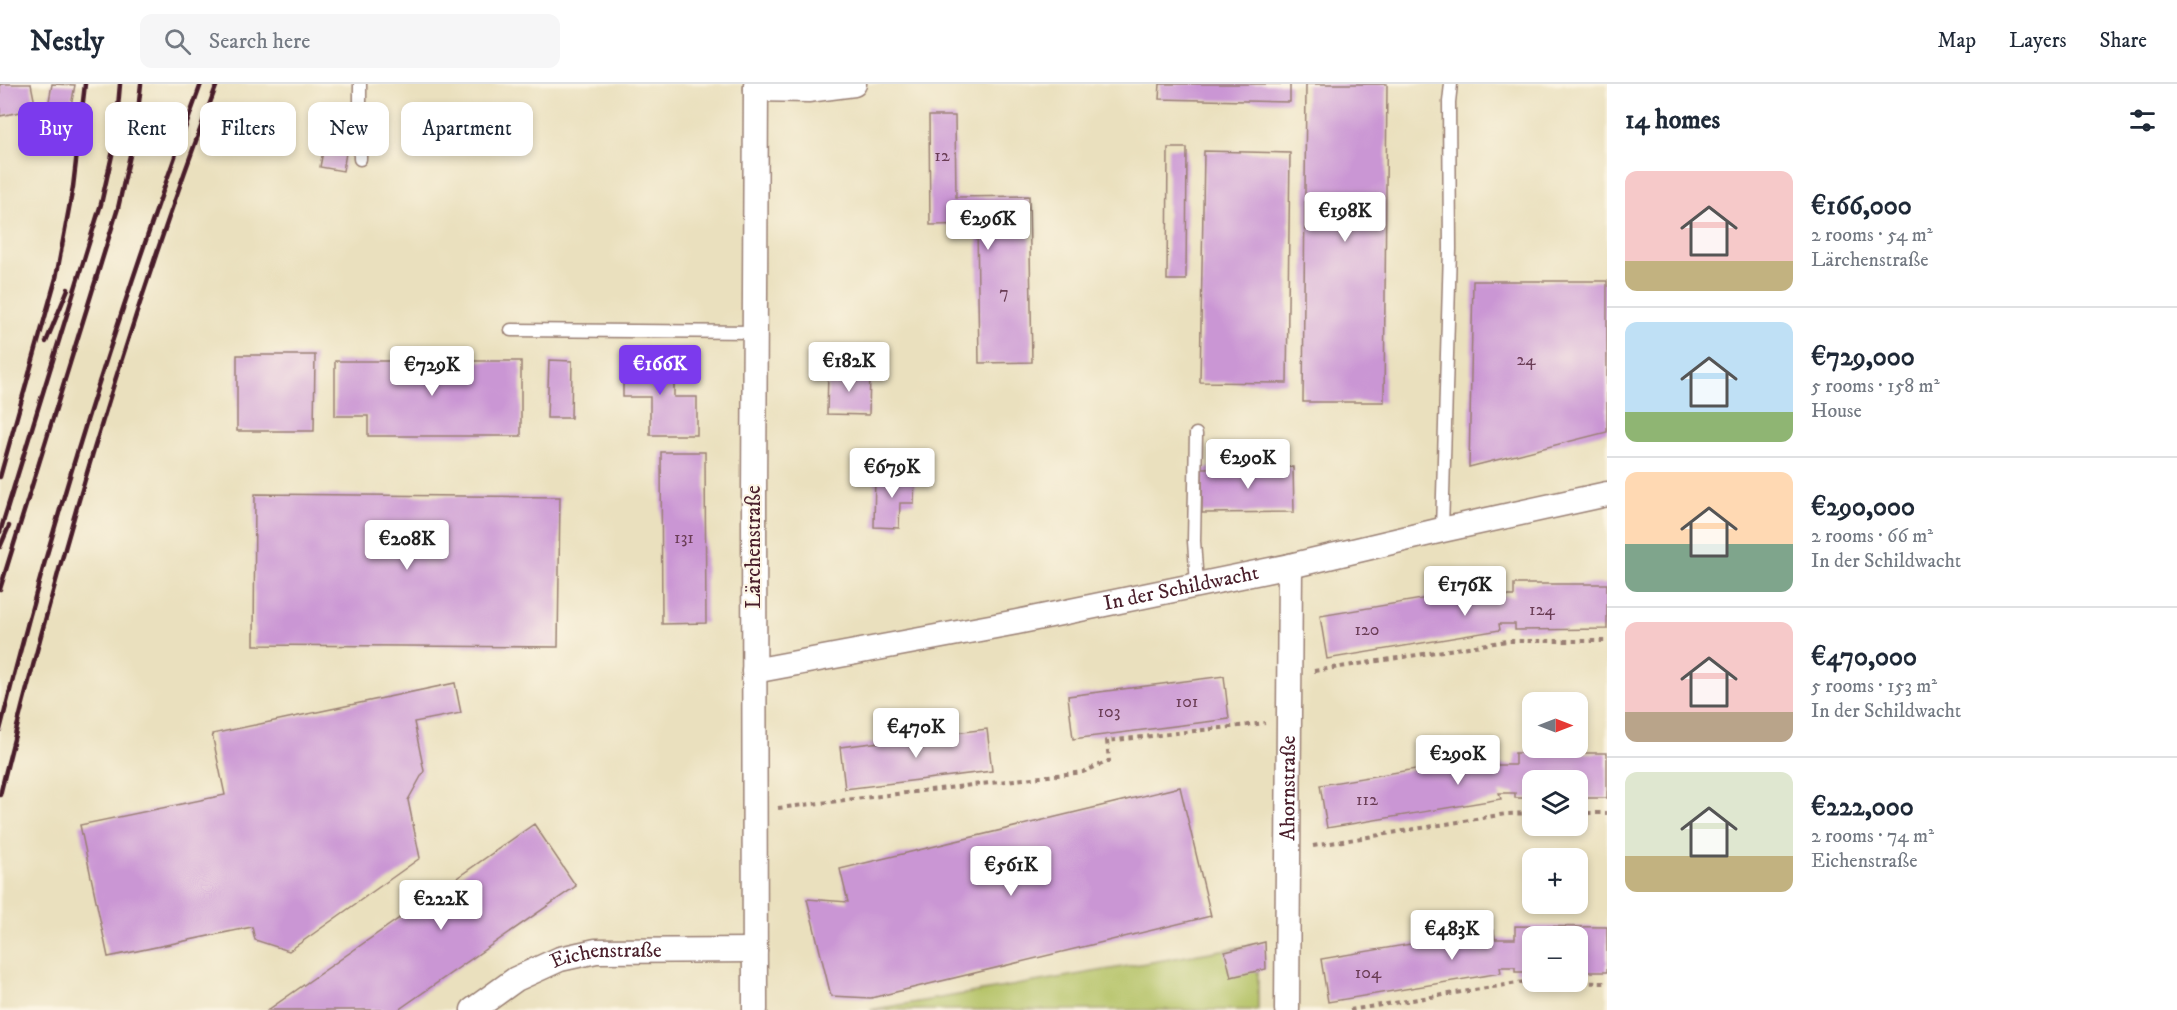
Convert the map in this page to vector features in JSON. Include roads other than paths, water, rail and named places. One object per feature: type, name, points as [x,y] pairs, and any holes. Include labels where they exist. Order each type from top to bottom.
[{"type":"street","points":[[756,87],[808,90],[854,84]]},
{"type":"street","name":"Lärchenstraße","points":[[755,1010],[756,87]]},
{"type":"street","name":"In der Schildwacht","points":[[754,671],[1017,622],[1290,566],[1607,494]]},
{"type":"street","name":"Ahornstraße","points":[[1287,1010],[1290,566]]},
{"type":"street","name":"Eichenstraße","points":[[473,1010],[516,979],[560,959],[596,951],[755,950]]},
{"type":"lane","points":[[360,84],[360,159]]},
{"type":"lane","points":[[1442,530],[1450,249],[1449,102],[1451,84]]},
{"type":"lane","points":[[511,330],[756,332]]},
{"type":"lane","points":[[1196,434],[1194,541],[1197,584]]},
{"type":"railway","points":[[0,477],[56,278],[73,187],[85,84]]},
{"type":"railway","points":[[0,532],[101,204],[115,142],[120,84]]},
{"type":"railway","points":[[0,589],[118,208],[136,129],[141,84]]},
{"type":"railway","points":[[0,730],[43,566],[92,404],[201,84]]},
{"type":"railway","points":[[0,795],[47,615],[98,436],[155,259],[217,84]]},
{"type":"railway","points":[[46,342],[68,289]]},
{"type":"railway","points":[[0,547],[9,526]]}]
